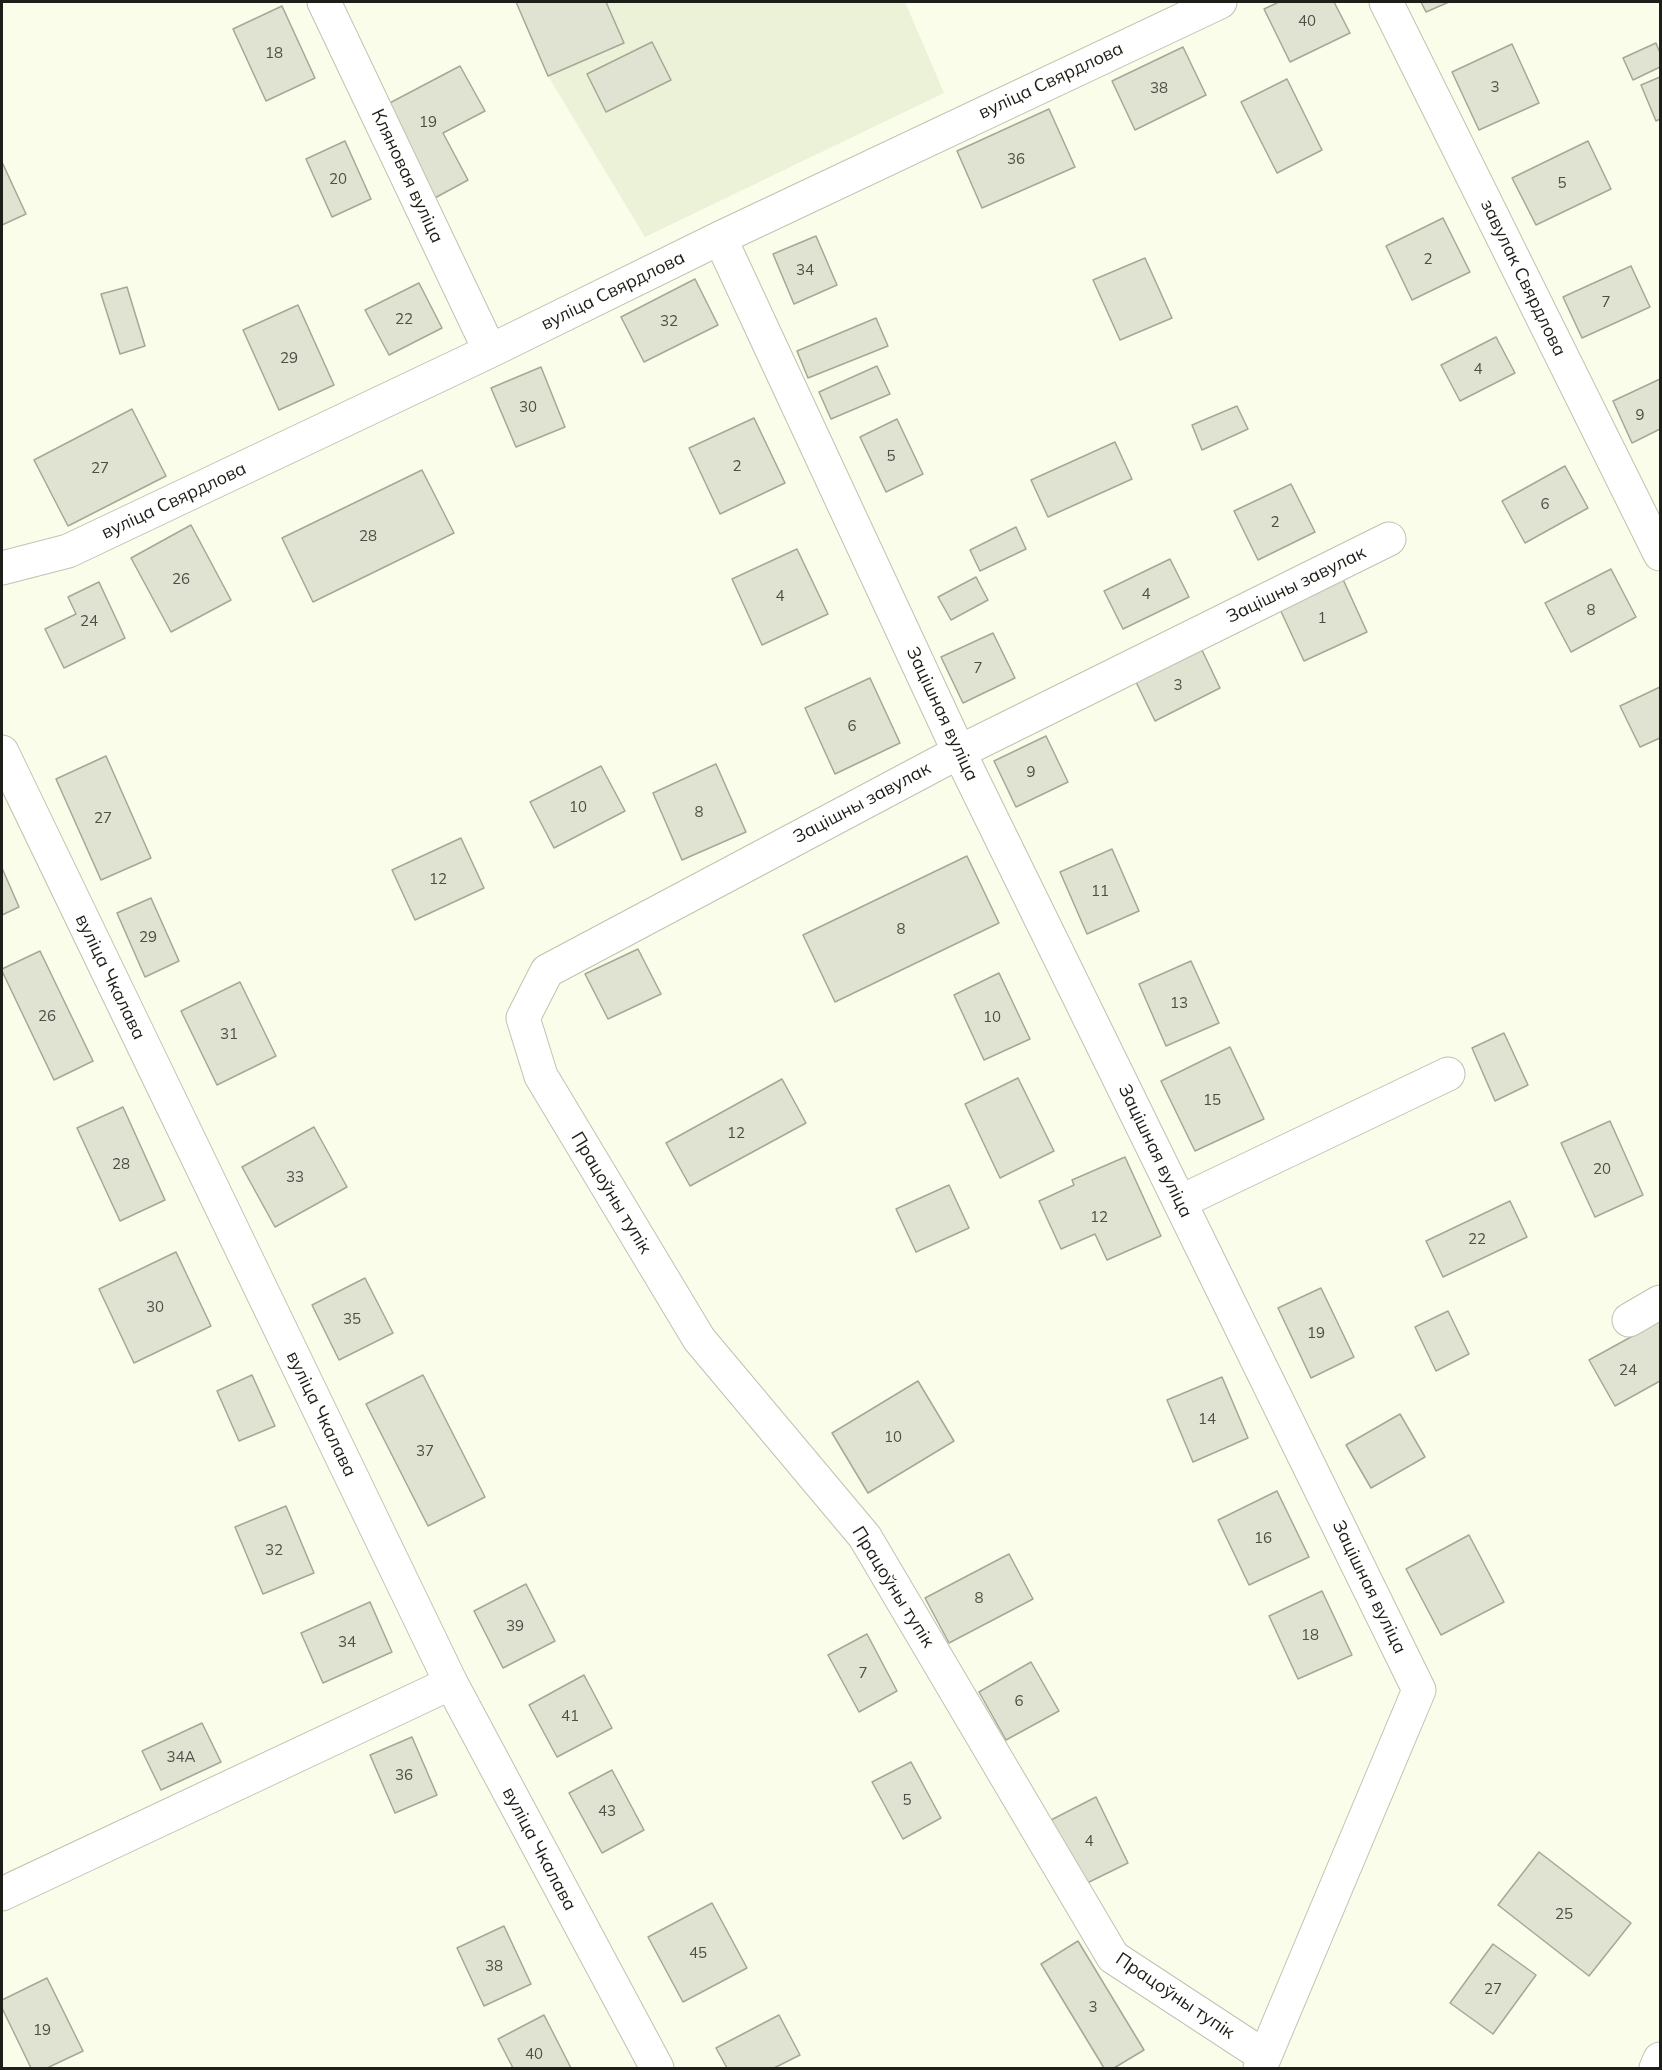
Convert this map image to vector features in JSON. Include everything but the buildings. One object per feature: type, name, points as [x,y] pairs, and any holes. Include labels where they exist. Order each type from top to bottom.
[{"type":"street","name":"Кляновая вуліца","points":[[324,2],[490,351]]},
{"type":"street","name":"вуліца Свярдлова","points":[[2,568],[68,551],[490,351],[720,238],[1220,2]]},
{"type":"street","name":"завулак Свярдлова","points":[[1386,2],[1660,554]]},
{"type":"street","name":"Зацішная вуліца","points":[[720,238],[959,752],[1419,1690],[1262,2062]]},
{"type":"street","name":"Зацішны завулак","points":[[523,1018],[547,970],[959,752],[1389,539]]},
{"type":"street","name":"вуліца Чкалава","points":[[2,752],[451,1683],[657,2068]]},
{"type":"street","name":"Працоўны тупік","points":[[523,1018],[541,1076],[699,1339],[865,1537],[1113,1957],[1262,2062]]},
{"type":"street","points":[[1180,1202],[1448,1074]]},
{"type":"street","points":[[1629,1320],[1660,1302]]},
{"type":"street","points":[[2,1893],[451,1683]]},
{"type":"street","points":[[1656,2068],[1660,2059]]},
{"type":"shaded area","points":[[516,2],[905,2],[944,93],[645,237],[548,76]]}]
